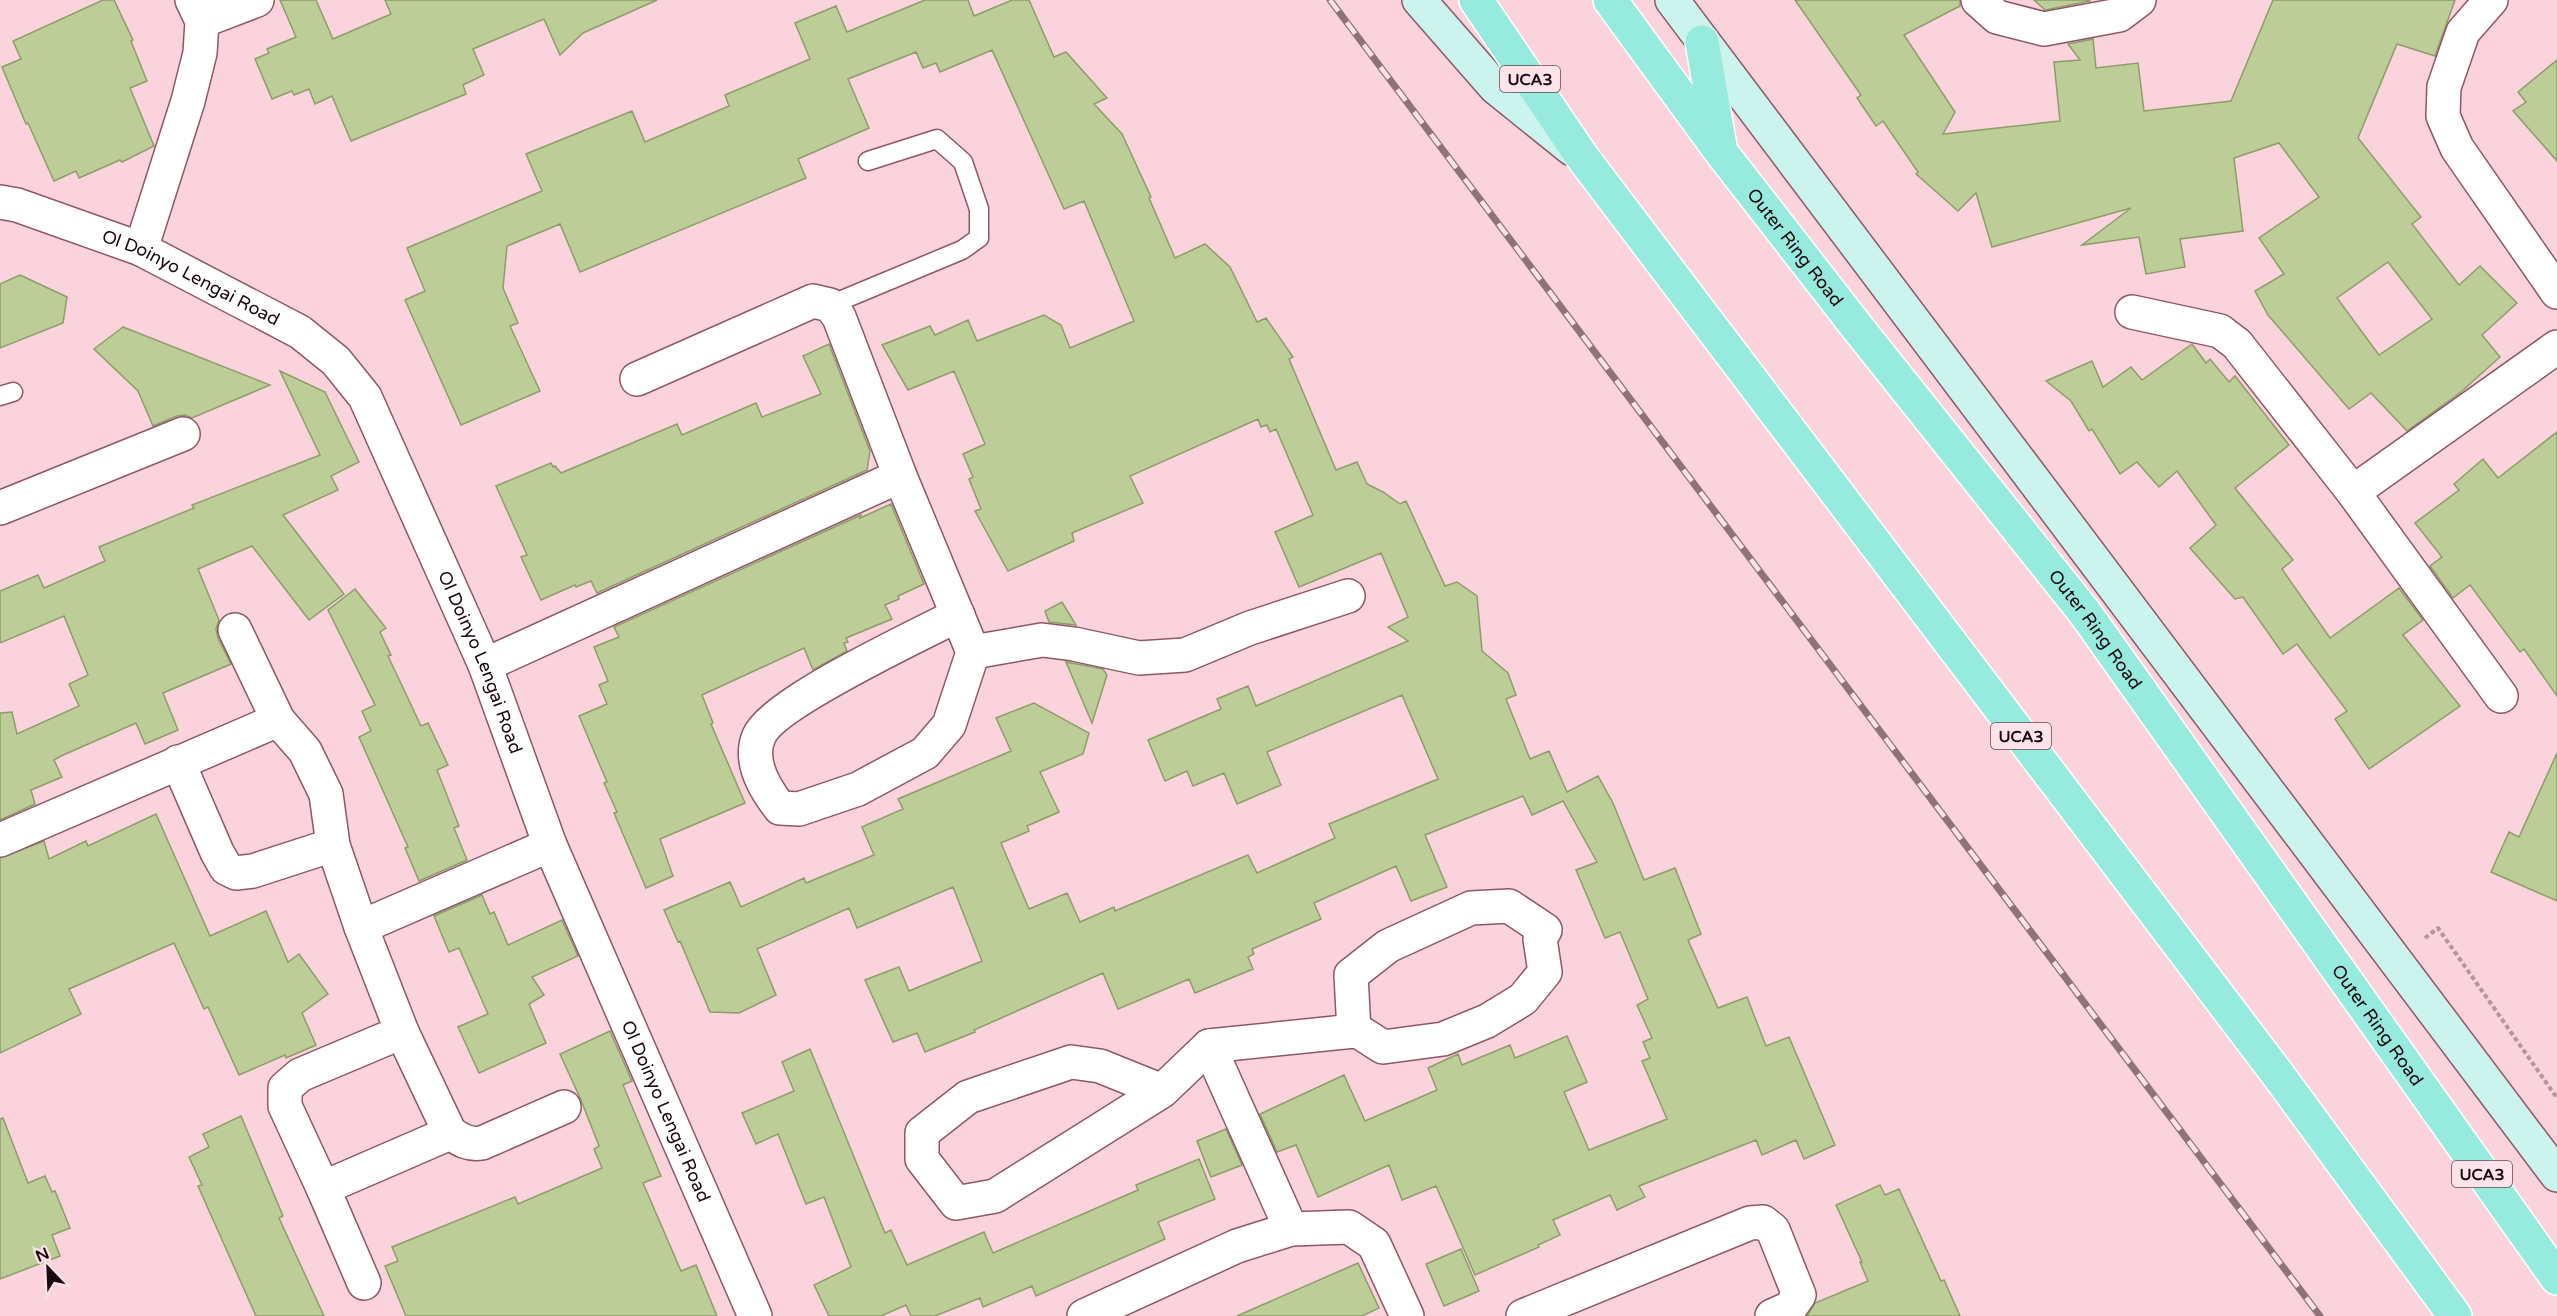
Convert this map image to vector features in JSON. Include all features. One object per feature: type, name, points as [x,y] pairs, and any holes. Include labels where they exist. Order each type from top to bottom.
[{"type":"main road","name":"UCA3","points":[[1419,0],[1496,87],[1583,158]]},
{"type":"main road","name":"UCA3","points":[[1476,0],[1583,158],[2279,1077],[2455,1316]]},
{"type":"main road","name":"Outer Ring Road","points":[[1610,0],[1721,152],[1864,337],[2085,613],[2557,1278]]},
{"type":"main road","points":[[1672,0],[2557,1175]]},
{"type":"main road","points":[[1702,42],[1721,152]]},
{"type":"street","points":[[141,249],[188,101],[200,53],[197,11],[256,0]]},
{"type":"street","points":[[1978,0],[1997,17],[2044,29],[2119,15],[2139,0]]},
{"type":"street","points":[[2491,0],[2463,32],[2444,87],[2443,116],[2457,148],[2557,292]]},
{"type":"street","name":"Ol Doinyo Lengai Road","points":[[0,202],[17,205],[141,249],[300,332],[336,361],[365,397],[485,665],[550,845],[755,1316]]},
{"type":"street","points":[[637,379],[813,301],[830,306],[839,317],[900,476],[958,615],[973,652],[949,724],[925,753],[858,789],[799,809],[780,808],[765,789],[759,771],[756,750],[758,737],[767,723],[798,699],[958,615]]},
{"type":"street","points":[[2132,312],[2220,331],[2237,344],[2353,492],[2501,696]]},
{"type":"street","points":[[2353,492],[2557,348]]},
{"type":"street","points":[[0,508],[183,434]]},
{"type":"street","points":[[485,665],[900,476]]},
{"type":"street","points":[[973,652],[1042,640],[1074,644],[1139,658],[1185,655],[1250,628],[1348,596]]},
{"type":"street","points":[[235,630],[278,720],[305,751],[317,772],[326,794],[333,845],[361,927],[402,1032],[450,1133],[465,1143],[472,1145],[482,1143],[564,1107]]},
{"type":"street","points":[[0,840],[278,720]]},
{"type":"street","points":[[178,762],[226,868],[236,873],[253,871],[333,845]]},
{"type":"street","points":[[361,927],[550,845]]},
{"type":"street","points":[[1162,1091],[1100,1066],[1071,1062],[968,1097],[921,1133],[922,1159],[956,1203],[995,1196],[1162,1091],[1209,1046],[1354,1031],[1383,1047],[1443,1039],[1487,1021],[1523,999],[1545,972],[1540,939],[1545,930],[1509,906],[1471,908],[1388,946],[1351,975],[1354,1031]]},
{"type":"street","points":[[364,1283],[285,1106],[285,1088],[300,1075],[402,1032]]},
{"type":"street","points":[[1209,1046],[1291,1229]]},
{"type":"street","points":[[323,1188],[450,1133]]},
{"type":"street","points":[[1523,1316],[1569,1307],[1750,1223],[1763,1222],[1773,1230],[1799,1295],[1790,1308],[1772,1316]]},
{"type":"street","points":[[1084,1316],[1237,1246],[1291,1229],[1349,1227],[1374,1244],[1407,1316]]},
{"type":"lane","points":[[830,306],[962,250],[979,238],[979,209],[963,162],[938,139],[868,161]]},
{"type":"path","points":[[2432,947],[2425,938],[2438,928],[2557,1098]]},
{"type":"building","points":[[103,0],[114,0],[133,40],[131,41],[147,81],[130,88],[154,146],[122,162],[120,160],[79,178],[76,171],[54,181],[28,123],[26,124],[2,67],[21,59],[13,41]]},
{"type":"building","points":[[280,0],[316,0],[333,39],[391,14],[385,0],[657,0],[583,33],[560,55],[544,19],[473,49],[484,75],[463,85],[466,94],[351,141],[332,96],[315,104],[309,89],[294,95],[292,91],[272,99],[255,59],[269,53],[267,49],[296,37]]},
{"type":"building","points":[[925,0],[968,0],[974,16],[1012,0],[1029,0],[1054,57],[1066,52],[1107,98],[1094,104],[1122,134],[1151,197],[1149,198],[1175,258],[1205,244],[1230,267],[1257,322],[1266,318],[1293,357],[1289,359],[1336,470],[1357,462],[1367,484],[1400,504],[1406,501],[1445,586],[1457,582],[1477,596],[1482,651],[1508,673],[1516,695],[1506,699],[1530,759],[1549,751],[1567,792],[1598,776],[1613,803],[1644,880],[1675,868],[1701,934],[1688,940],[1718,1008],[1747,997],[1766,1046],[1789,1037],[1835,1145],[1804,1159],[1796,1140],[1762,1155],[1756,1140],[1639,1186],[1645,1197],[1617,1210],[1610,1195],[1553,1220],[1560,1235],[1538,1245],[1539,1247],[1475,1275],[1436,1186],[1402,1200],[1389,1165],[1318,1197],[1296,1145],[1277,1152],[1260,1114],[1344,1075],[1365,1121],[1437,1090],[1428,1068],[1458,1054],[1462,1065],[1510,1045],[1515,1058],[1567,1036],[1587,1082],[1564,1092],[1589,1150],[1667,1119],[1642,1061],[1650,1058],[1643,1042],[1652,1038],[1637,1005],[1648,999],[1620,932],[1605,938],[1576,870],[1597,862],[1563,801],[1532,815],[1523,796],[1425,835],[1447,887],[1411,901],[1396,866],[1314,903],[1321,919],[1252,949],[1254,954],[1248,957],[1253,969],[1195,993],[1189,979],[1118,1009],[1103,973],[974,1030],[975,1032],[925,1052],[917,1033],[893,1042],[865,980],[899,967],[909,991],[982,961],[953,887],[857,928],[849,908],[757,949],[776,995],[739,1013],[710,1012],[680,941],[678,942],[664,910],[730,882],[741,907],[804,878],[806,883],[874,855],[862,827],[903,809],[898,799],[1011,751],[996,718],[1034,703],[1089,733],[1083,754],[1040,772],[1059,812],[1027,826],[1029,831],[1001,843],[1029,909],[1067,893],[1080,922],[1114,907],[1115,911],[1248,855],[1257,873],[1335,838],[1329,824],[1438,779],[1402,695],[1267,752],[1281,785],[1237,804],[1224,773],[1193,786],[1187,771],[1165,781],[1148,740],[1221,709],[1217,699],[1248,686],[1256,706],[1408,641],[1388,627],[1408,617],[1381,553],[1299,587],[1275,532],[1313,515],[1276,429],[1270,432],[1267,425],[1261,427],[1258,419],[1130,476],[1143,503],[1072,533],[1074,541],[1008,571],[975,511],[981,509],[969,479],[973,477],[963,454],[985,444],[954,371],[908,390],[882,345],[930,326],[935,335],[968,320],[977,341],[1044,315],[1061,325],[1070,348],[1134,321],[1084,201],[1064,209],[992,50],[940,72],[936,63],[923,68],[916,52],[848,79],[869,128],[798,159],[806,178],[580,272],[560,224],[507,246],[503,288],[518,323],[510,326],[540,391],[461,425],[405,300],[425,291],[407,248],[542,191],[526,154],[632,111],[645,142],[729,106],[725,95],[810,59],[795,23],[836,6],[847,32]]},
{"type":"building","points":[[1795,0],[1960,0],[1960,6],[1904,35],[1955,112],[1943,134],[2060,121],[2054,62],[2080,60],[2068,44],[2093,39],[2096,68],[2138,63],[2144,111],[2231,101],[2273,0],[2455,0],[2435,56],[2397,44],[2358,138],[2421,217],[2412,224],[2459,285],[2480,266],[2517,303],[2482,335],[2500,357],[2461,392],[2407,431],[2371,393],[2349,409],[2268,315],[2255,291],[2284,274],[2259,238],[2319,197],[2279,143],[2234,158],[2243,231],[2180,239],[2185,267],[2146,274],[2139,237],[2082,245],[2131,208],[1992,247],[1976,193],[1958,211],[1916,174],[1918,172],[1883,121],[1876,126],[1857,98],[1861,95]],"holes":[[[2388,262],[2432,319],[2379,355],[2337,298]]]},
{"type":"building","points":[[2034,0],[2090,0],[2090,1],[2045,10]]},
{"type":"building","points":[[2557,60],[2557,161],[2513,111],[2526,102],[2518,92]]},
{"type":"building","points":[[20,275],[67,297],[63,323],[0,348],[0,284]]},
{"type":"building","points":[[123,327],[270,385],[192,418],[185,415],[177,416],[153,426],[138,391],[94,349]]},
{"type":"building","points":[[829,344],[870,451],[867,470],[597,593],[591,581],[576,587],[575,585],[541,600],[521,557],[527,555],[496,486],[551,463],[561,473],[677,424],[682,435],[756,403],[762,417],[821,394],[803,356]]},
{"type":"building","points":[[2192,344],[2206,363],[2210,359],[2229,382],[2235,376],[2289,445],[2235,488],[2293,560],[2282,569],[2330,638],[2399,588],[2423,620],[2403,635],[2460,706],[2369,769],[2335,719],[2347,711],[2297,644],[2283,654],[2243,597],[2235,599],[2190,548],[2216,525],[2177,471],[2159,487],[2137,462],[2120,474],[2092,429],[2089,431],[2071,401],[2046,381],[2092,361],[2103,387],[2131,367],[2142,380]]},
{"type":"building","points":[[280,371],[325,392],[359,462],[331,476],[338,490],[283,515],[344,594],[309,620],[252,546],[198,569],[219,620],[216,629],[218,638],[231,664],[163,693],[178,730],[145,744],[136,723],[61,756],[54,760],[62,777],[31,790],[35,804],[0,820],[0,713],[12,712],[17,734],[79,706],[69,684],[88,675],[64,616],[0,643],[0,591],[38,575],[44,588],[105,561],[99,547],[194,508],[192,505],[320,455]]},
{"type":"building","points":[[2557,432],[2557,696],[2524,649],[2520,652],[2470,585],[2453,598],[2430,566],[2442,557],[2415,523],[2459,490],[2454,484],[2483,459],[2498,478]]},
{"type":"building","points":[[891,504],[924,584],[885,605],[892,619],[846,638],[848,642],[844,643],[847,651],[813,670],[804,648],[702,695],[713,723],[711,724],[745,803],[660,839],[673,876],[646,888],[614,813],[617,812],[604,783],[607,782],[579,716],[607,704],[599,685],[608,681],[594,647],[619,637],[614,627],[861,515],[860,518]]},
{"type":"building","points":[[355,589],[386,628],[380,632],[391,655],[388,656],[421,726],[428,723],[448,765],[437,770],[459,826],[454,828],[467,860],[419,881],[405,848],[408,847],[359,737],[371,731],[362,711],[375,705],[328,610]]},
{"type":"building","points":[[1062,602],[1076,625],[1049,622],[1045,611]]},
{"type":"building","points":[[1066,662],[1103,669],[1107,675],[1092,723]]},
{"type":"building","points":[[2557,753],[2557,901],[2491,872],[2509,832],[2519,837]]},
{"type":"building","points":[[156,814],[210,936],[266,911],[288,962],[299,954],[328,994],[302,1013],[316,1045],[286,1058],[285,1055],[239,1075],[208,1007],[204,1009],[174,943],[69,989],[81,1014],[0,1053],[0,858],[44,841],[49,859],[86,841],[88,846]]},
{"type":"building","points":[[482,895],[490,914],[494,912],[508,945],[562,920],[578,956],[532,977],[544,995],[529,1004],[546,1043],[479,1073],[458,1027],[488,1014],[459,948],[449,952],[434,916]]},
{"type":"building","points":[[610,1031],[632,1081],[623,1085],[661,1176],[643,1183],[681,1271],[696,1265],[717,1316],[406,1316],[385,1266],[398,1261],[392,1247],[515,1197],[518,1204],[602,1168],[594,1149],[599,1146],[560,1054]]},
{"type":"building","points":[[810,1049],[885,1233],[891,1230],[907,1265],[984,1232],[993,1253],[1138,1190],[1136,1185],[1199,1159],[1215,1199],[1158,1222],[1165,1239],[1036,1296],[1032,1286],[983,1307],[980,1298],[935,1316],[911,1316],[906,1305],[881,1316],[829,1316],[814,1285],[851,1267],[824,1197],[806,1204],[778,1134],[756,1144],[742,1113],[794,1091],[782,1062]]},
{"type":"building","points":[[241,1116],[283,1216],[279,1218],[324,1316],[256,1316],[198,1186],[202,1185],[189,1157],[209,1147],[203,1134]]},
{"type":"building","points":[[3,1118],[28,1183],[45,1176],[52,1192],[55,1191],[70,1228],[52,1235],[60,1256],[0,1279],[0,1119]]},
{"type":"building","points":[[1226,1129],[1242,1165],[1211,1177],[1197,1141]]},
{"type":"building","points":[[1880,1185],[1885,1195],[1899,1189],[1941,1281],[1944,1280],[1960,1316],[1807,1316],[1815,1303],[1868,1281],[1860,1262],[1862,1262],[1836,1205]]},
{"type":"building","points":[[1461,1249],[1479,1291],[1444,1306],[1426,1264]]},
{"type":"building","points":[[1358,1263],[1379,1308],[1362,1316],[1237,1316]]},
{"type":"railway","points":[[1330,0],[2320,1316]]}]
